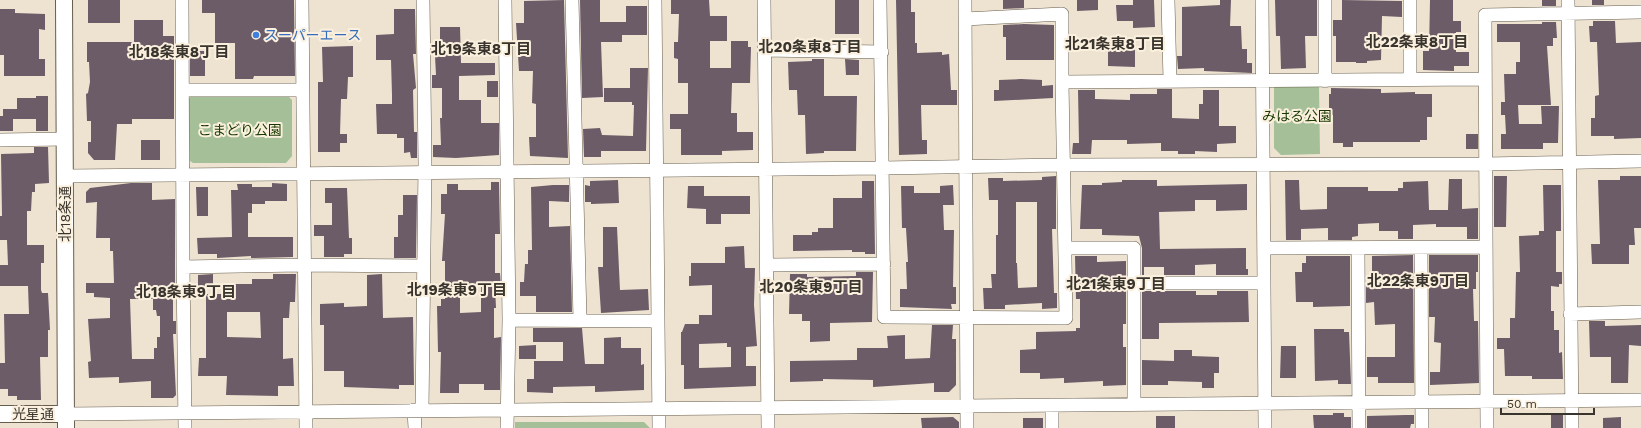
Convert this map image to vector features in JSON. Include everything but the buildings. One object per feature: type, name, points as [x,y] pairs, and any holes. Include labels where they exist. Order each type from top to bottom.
[{"type":"street","name":"北18条通","points":[[64,0],[66,421]]},
{"type":"street","points":[[182,0],[183,267],[186,428]]},
{"type":"street","points":[[302,0],[302,174],[306,428]]},
{"type":"street","points":[[415,428],[418,410],[425,172],[423,0]]},
{"type":"street","points":[[505,0],[509,320],[509,410],[507,428]]},
{"type":"street","points":[[572,0],[580,319]]},
{"type":"street","points":[[655,0],[659,428]]},
{"type":"street","points":[[764,0],[768,428]]},
{"type":"street","points":[[880,0],[882,52],[884,317],[1066,318],[1062,14],[965,19]]},
{"type":"street","points":[[965,0],[967,428]]},
{"type":"street","points":[[1168,0],[1170,80]]},
{"type":"street","points":[[1262,0],[1265,428]]},
{"type":"street","points":[[1325,0],[1325,81]]},
{"type":"street","points":[[1410,0],[1410,79]]},
{"type":"street","points":[[1487,428],[1484,79],[1485,14],[1568,6],[1641,12]]},
{"type":"street","points":[[1568,6],[1572,428]]},
{"type":"street","points":[[764,50],[882,52]]},
{"type":"street","points":[[1062,82],[1170,80],[1262,82],[1484,79]]},
{"type":"street","points":[[183,90],[302,90]]},
{"type":"street","points":[[0,140],[65,139]]},
{"type":"street","points":[[65,176],[656,171],[1063,165],[1485,164],[1569,161],[1641,161]]},
{"type":"street","points":[[1264,248],[1486,247]]},
{"type":"street","points":[[1065,248],[1134,248],[1134,403]]},
{"type":"street","points":[[1358,248],[1358,428]]},
{"type":"street","points":[[1420,248],[1422,428]]},
{"type":"street","points":[[767,265],[884,264]]},
{"type":"street","points":[[183,267],[304,265],[423,266]]},
{"type":"street","points":[[1134,284],[1264,283]]},
{"type":"street","points":[[1570,314],[1641,312]]},
{"type":"street","points":[[509,320],[580,319],[658,321]]},
{"type":"street","points":[[66,421],[185,412],[768,408],[1134,403],[1422,402],[1487,400],[1641,400]]},
{"type":"street","points":[[1052,405],[1052,428]]},
{"type":"street","name":"光星通","points":[[0,414],[66,421]]},
{"type":"green space","name":"みはる公園","points":[[1274,84],[1319,85],[1320,154],[1281,155],[1274,148]]},
{"type":"green space","name":"こまどり公園","points":[[192,96],[288,96],[292,100],[292,156],[286,163],[193,163],[190,161],[188,99]]},
{"type":"green space","points":[[515,422],[644,422],[650,428],[515,428]]},
{"type":"place","name":"スーパーエース","points":[[256,35]]},
{"type":"district","name":"北22条東8丁目","points":[[1417,42]]},
{"type":"district","name":"北21条東8丁目","points":[[1115,44]]},
{"type":"district","name":"北20条東8丁目","points":[[810,47]]},
{"type":"district","name":"北19条東8丁目","points":[[481,49]]},
{"type":"district","name":"北18条東8丁目","points":[[179,52]]},
{"type":"district","name":"北22条東9丁目","points":[[1418,281]]},
{"type":"district","name":"北21条東9丁目","points":[[1116,284]]},
{"type":"district","name":"北20条東9丁目","points":[[811,287]]},
{"type":"district","name":"北19条東9丁目","points":[[457,290]]},
{"type":"district","name":"北18条東9丁目","points":[[186,292]]}]
